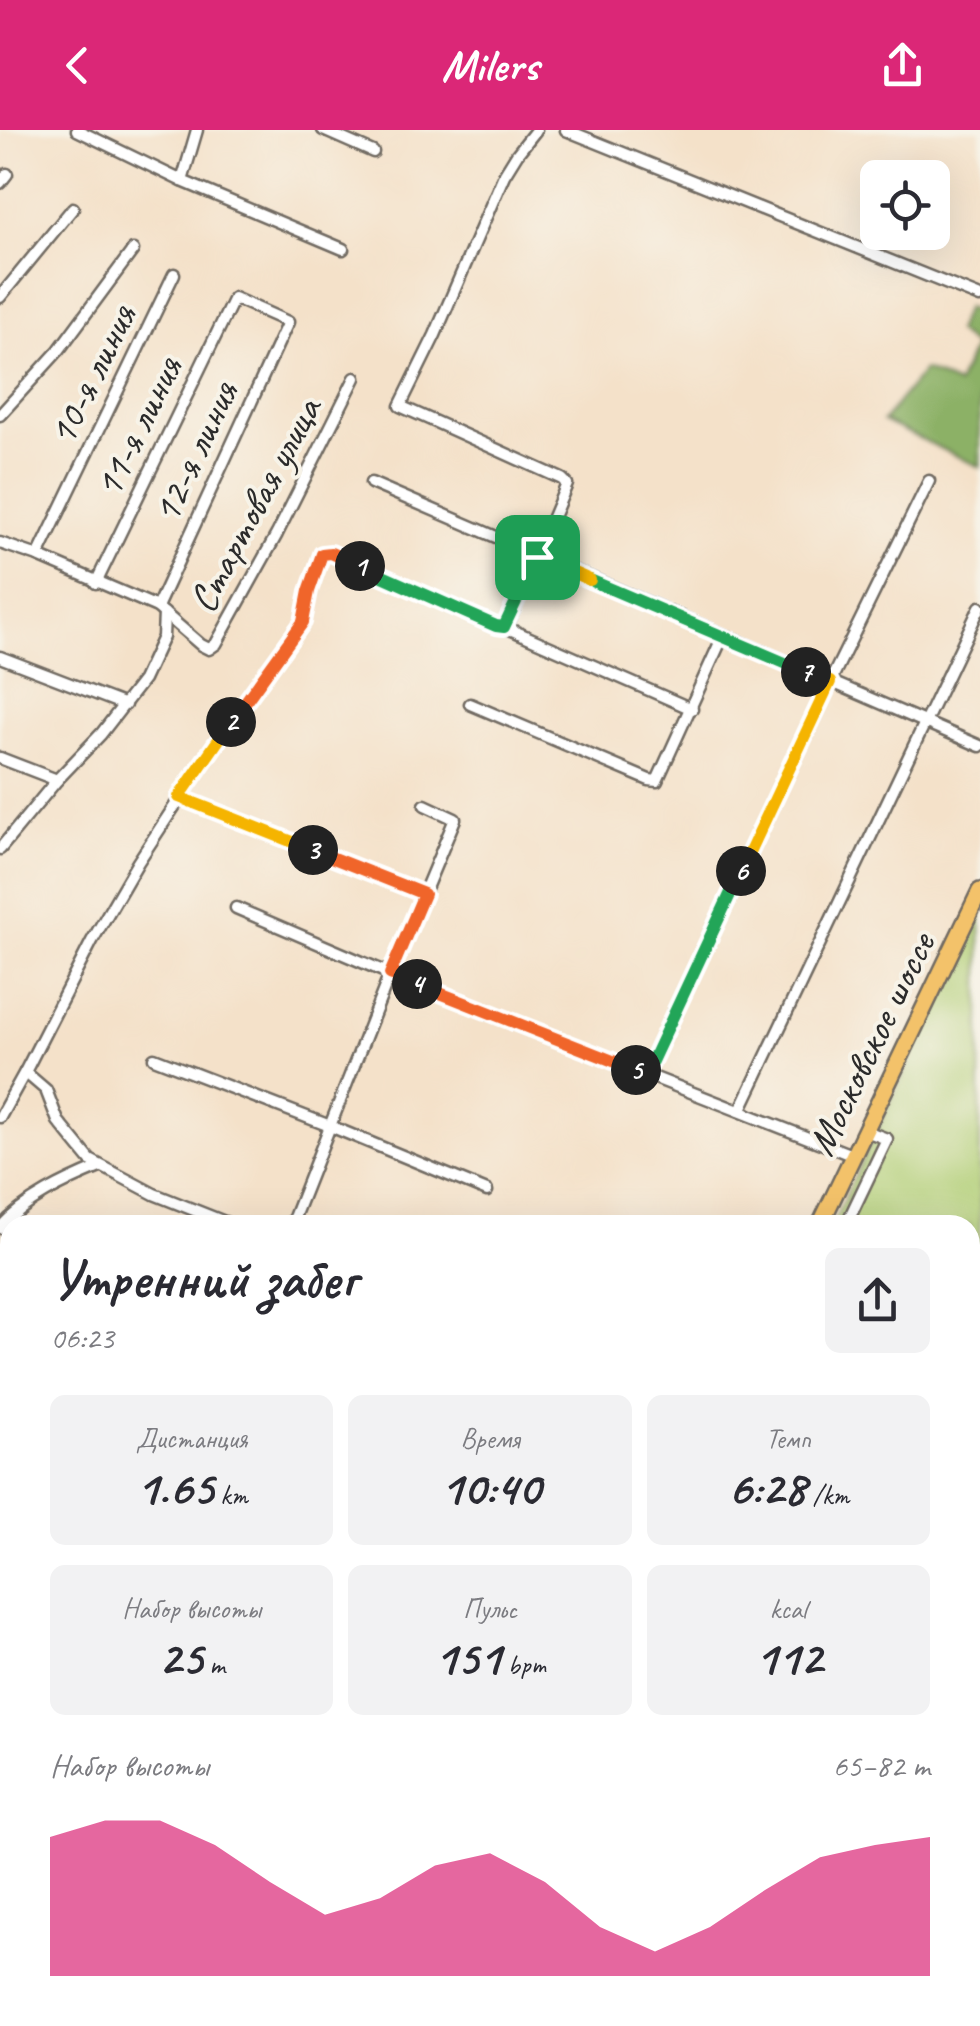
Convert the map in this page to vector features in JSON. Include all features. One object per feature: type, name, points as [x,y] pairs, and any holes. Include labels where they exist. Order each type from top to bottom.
[{"type":"highway","name":"Московское шоссе","points":[[825,1215],[980,892]]},
{"type":"street","points":[[77,130],[343,249]]},
{"type":"street","points":[[182,180],[197,130]]},
{"type":"street","points":[[323,130],[373,152]]},
{"type":"street","points":[[504,627],[567,484],[400,406],[504,175],[536,130]]},
{"type":"street","points":[[566,130],[980,297]]},
{"type":"street","points":[[0,297],[72,208]]},
{"type":"street","points":[[0,415],[59,350],[133,250]]},
{"type":"street","name":"10-я линия","points":[[38,556],[174,274]]},
{"type":"street","name":"11-я линия","points":[[96,583],[234,298],[288,322]]},
{"type":"street","name":"12-я линия","points":[[0,849],[101,734],[153,662],[163,637],[161,610],[288,322]]},
{"type":"street","name":"Стартовая улица","points":[[161,610],[201,645],[209,648],[216,644],[356,378]]},
{"type":"street","points":[[646,1074],[929,480]]},
{"type":"street","points":[[370,484],[980,746]]},
{"type":"street","points":[[0,543],[161,610]]},
{"type":"street","points":[[0,1117],[92,941],[179,797],[303,622],[322,554],[331,553],[692,709]]},
{"type":"street","points":[[740,1111],[980,606]]},
{"type":"street","points":[[470,704],[657,780],[723,636]]},
{"type":"street","points":[[0,658],[125,704]]},
{"type":"street","points":[[0,758],[58,780]]},
{"type":"street","points":[[179,797],[424,894]]},
{"type":"street","points":[[295,1215],[454,819],[425,805]]},
{"type":"street","points":[[236,908],[390,974],[854,1156]]},
{"type":"street","points":[[154,1058],[487,1191]]},
{"type":"street","points":[[25,1072],[41,1084],[58,1121],[90,1160],[154,1194],[207,1215]]},
{"type":"street","points":[[851,1215],[887,1140],[866,1131]]},
{"type":"street","points":[[12,1215],[100,1167]]},
{"type":"green space","points":[[966,307],[980,313],[980,467],[883,421],[924,370],[957,385],[974,346],[956,332]]},
{"type":"green space","points":[[980,913],[980,1215],[837,1215]]},
{"type":"route","points":[[331,553],[504,627],[537,557],[830,682],[646,1074],[390,974],[424,894],[179,797],[303,622],[322,554],[331,553]]}]
